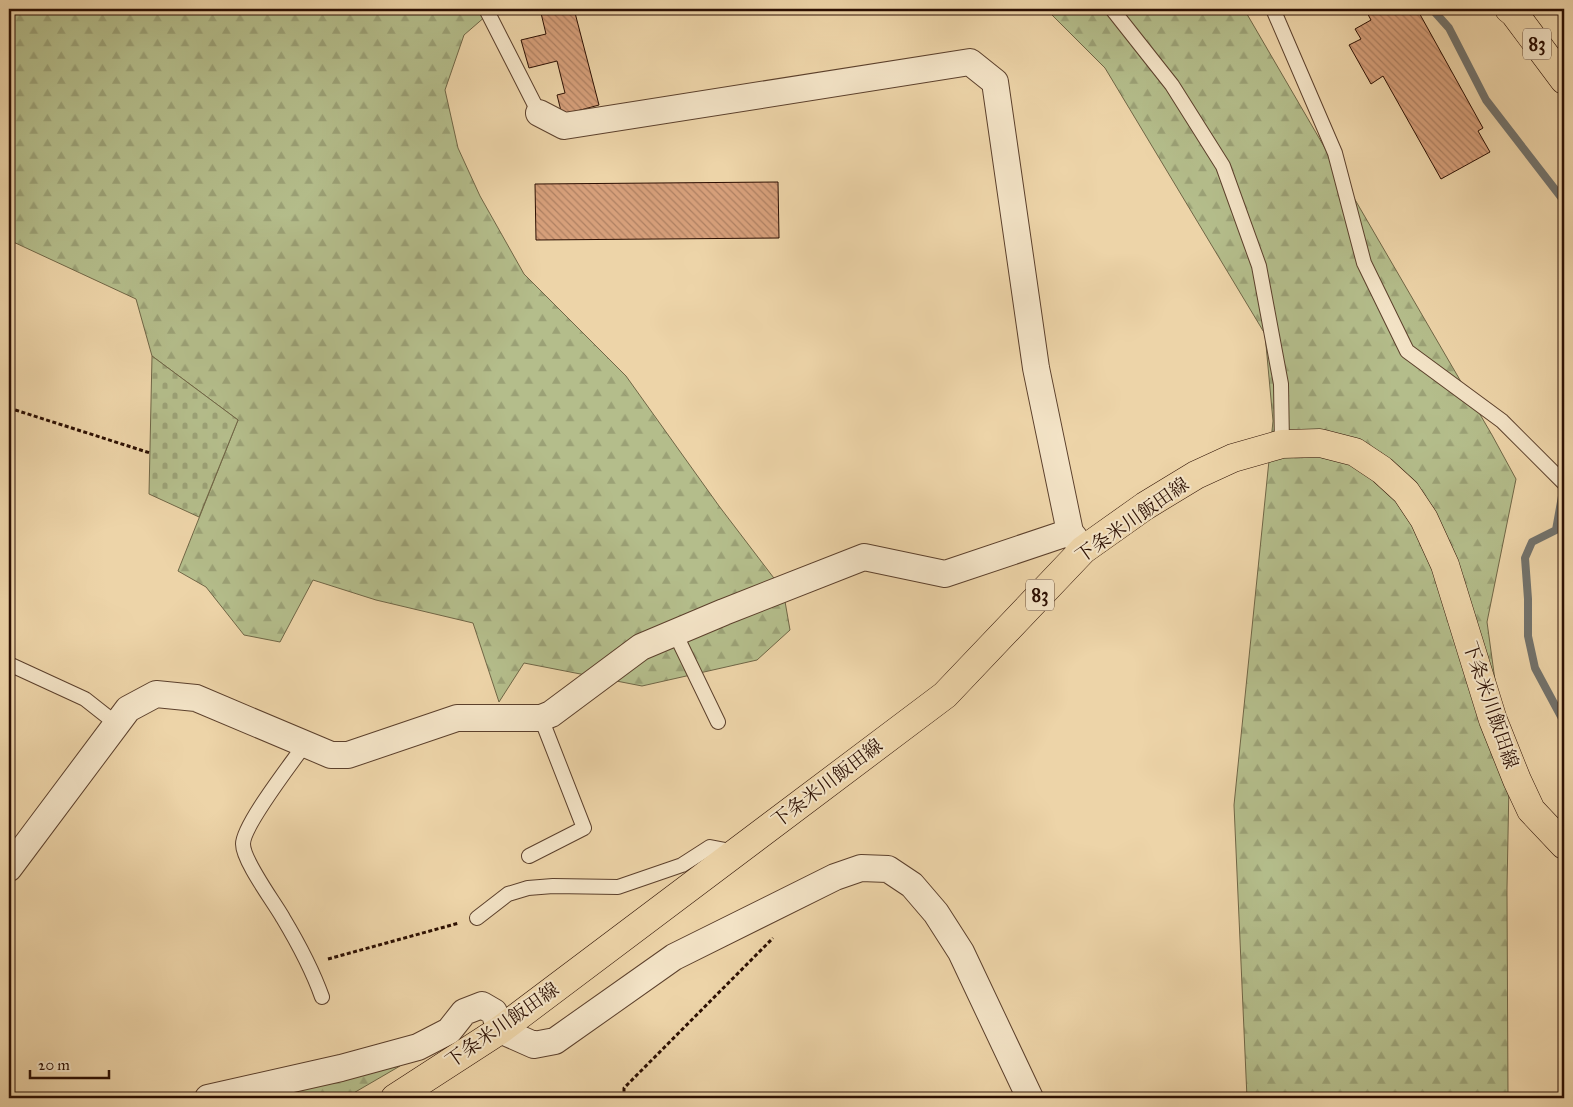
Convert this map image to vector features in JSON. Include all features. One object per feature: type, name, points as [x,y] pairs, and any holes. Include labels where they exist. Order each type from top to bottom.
[{"type":"main road","name":"83","points":[[1509,9],[1514,13],[1564,80]]},
{"type":"main road","name":"下条米川飯田線","points":[[395,1098],[500,1030],[945,695],[1077,541],[1145,506],[1196,475],[1233,458],[1282,444],[1320,443],[1354,452],[1382,470],[1406,492],[1424,519],[1445,565],[1493,720],[1517,780],[1531,810],[1564,844]]},
{"type":"street","points":[[9,868],[118,725],[128,709],[156,694],[196,698],[331,755],[348,755],[457,718],[541,718],[552,714],[641,647],[724,612],[864,558],[945,574],[1077,541],[1036,368],[995,82],[970,62],[564,126],[539,113]]},
{"type":"street","points":[[208,1098],[341,1068],[418,1047],[449,1030],[464,1012],[482,1005],[494,1012],[500,1030],[534,1045],[555,1041],[674,957],[835,877],[861,868],[888,869],[912,885],[936,914],[961,952],[1030,1098]]},
{"type":"lane","points":[[486,9],[539,113]]},
{"type":"lane","points":[[1112,9],[1172,85],[1223,166],[1259,266],[1281,384],[1282,444]]},
{"type":"lane","points":[[1273,9],[1335,153],[1364,264],[1408,351],[1502,421],[1564,483]]},
{"type":"lane","points":[[675,633],[718,722]]},
{"type":"lane","points":[[9,664],[85,699],[118,725]]},
{"type":"lane","points":[[529,856],[584,828],[541,718]]},
{"type":"lane","points":[[306,744],[249,824],[243,844],[251,868],[284,919],[315,977],[322,997]]},
{"type":"lane","points":[[477,918],[508,894],[528,888],[553,886],[618,887],[682,865],[710,846],[736,852]]},
{"type":"path","points":[[9,408],[150,452]]},
{"type":"path","points":[[308,964],[477,918]]},
{"type":"path","points":[[624,1098],[624,1088],[779,933]]},
{"type":"green space","points":[[9,9],[494,9],[464,35],[445,90],[458,148],[480,196],[524,274],[626,376],[719,506],[783,590],[790,630],[757,660],[642,686],[524,663],[499,702],[473,623],[376,600],[313,580],[280,642],[244,635],[206,587],[178,571],[238,420],[152,356],[136,299],[9,240]]},
{"type":"green space","points":[[1046,9],[1244,9],[1516,479],[1487,622],[1509,782],[1507,888],[1508,1098],[1247,1098],[1234,805],[1273,421],[1265,334],[1105,68]]},
{"type":"green space","points":[[152,356],[238,420],[199,517],[149,494]]},
{"type":"green space","points":[[400,1066],[345,1098],[232,1098]]},
{"type":"building","points":[[540,9],[574,9],[599,105],[562,115],[557,95],[565,93],[557,61],[529,68],[521,40],[546,34]]},
{"type":"building","points":[[1365,9],[1417,9],[1483,128],[1478,131],[1490,152],[1441,179],[1383,76],[1371,84],[1349,45],[1361,39],[1355,29],[1371,20]]},
{"type":"building","points":[[778,182],[779,238],[536,240],[535,184]]},
{"type":"waterway","points":[[1432,9],[1449,28],[1486,100],[1564,201]]},
{"type":"waterway","points":[[1564,485],[1556,530],[1532,542],[1525,558],[1528,636],[1535,668],[1564,722]]}]
